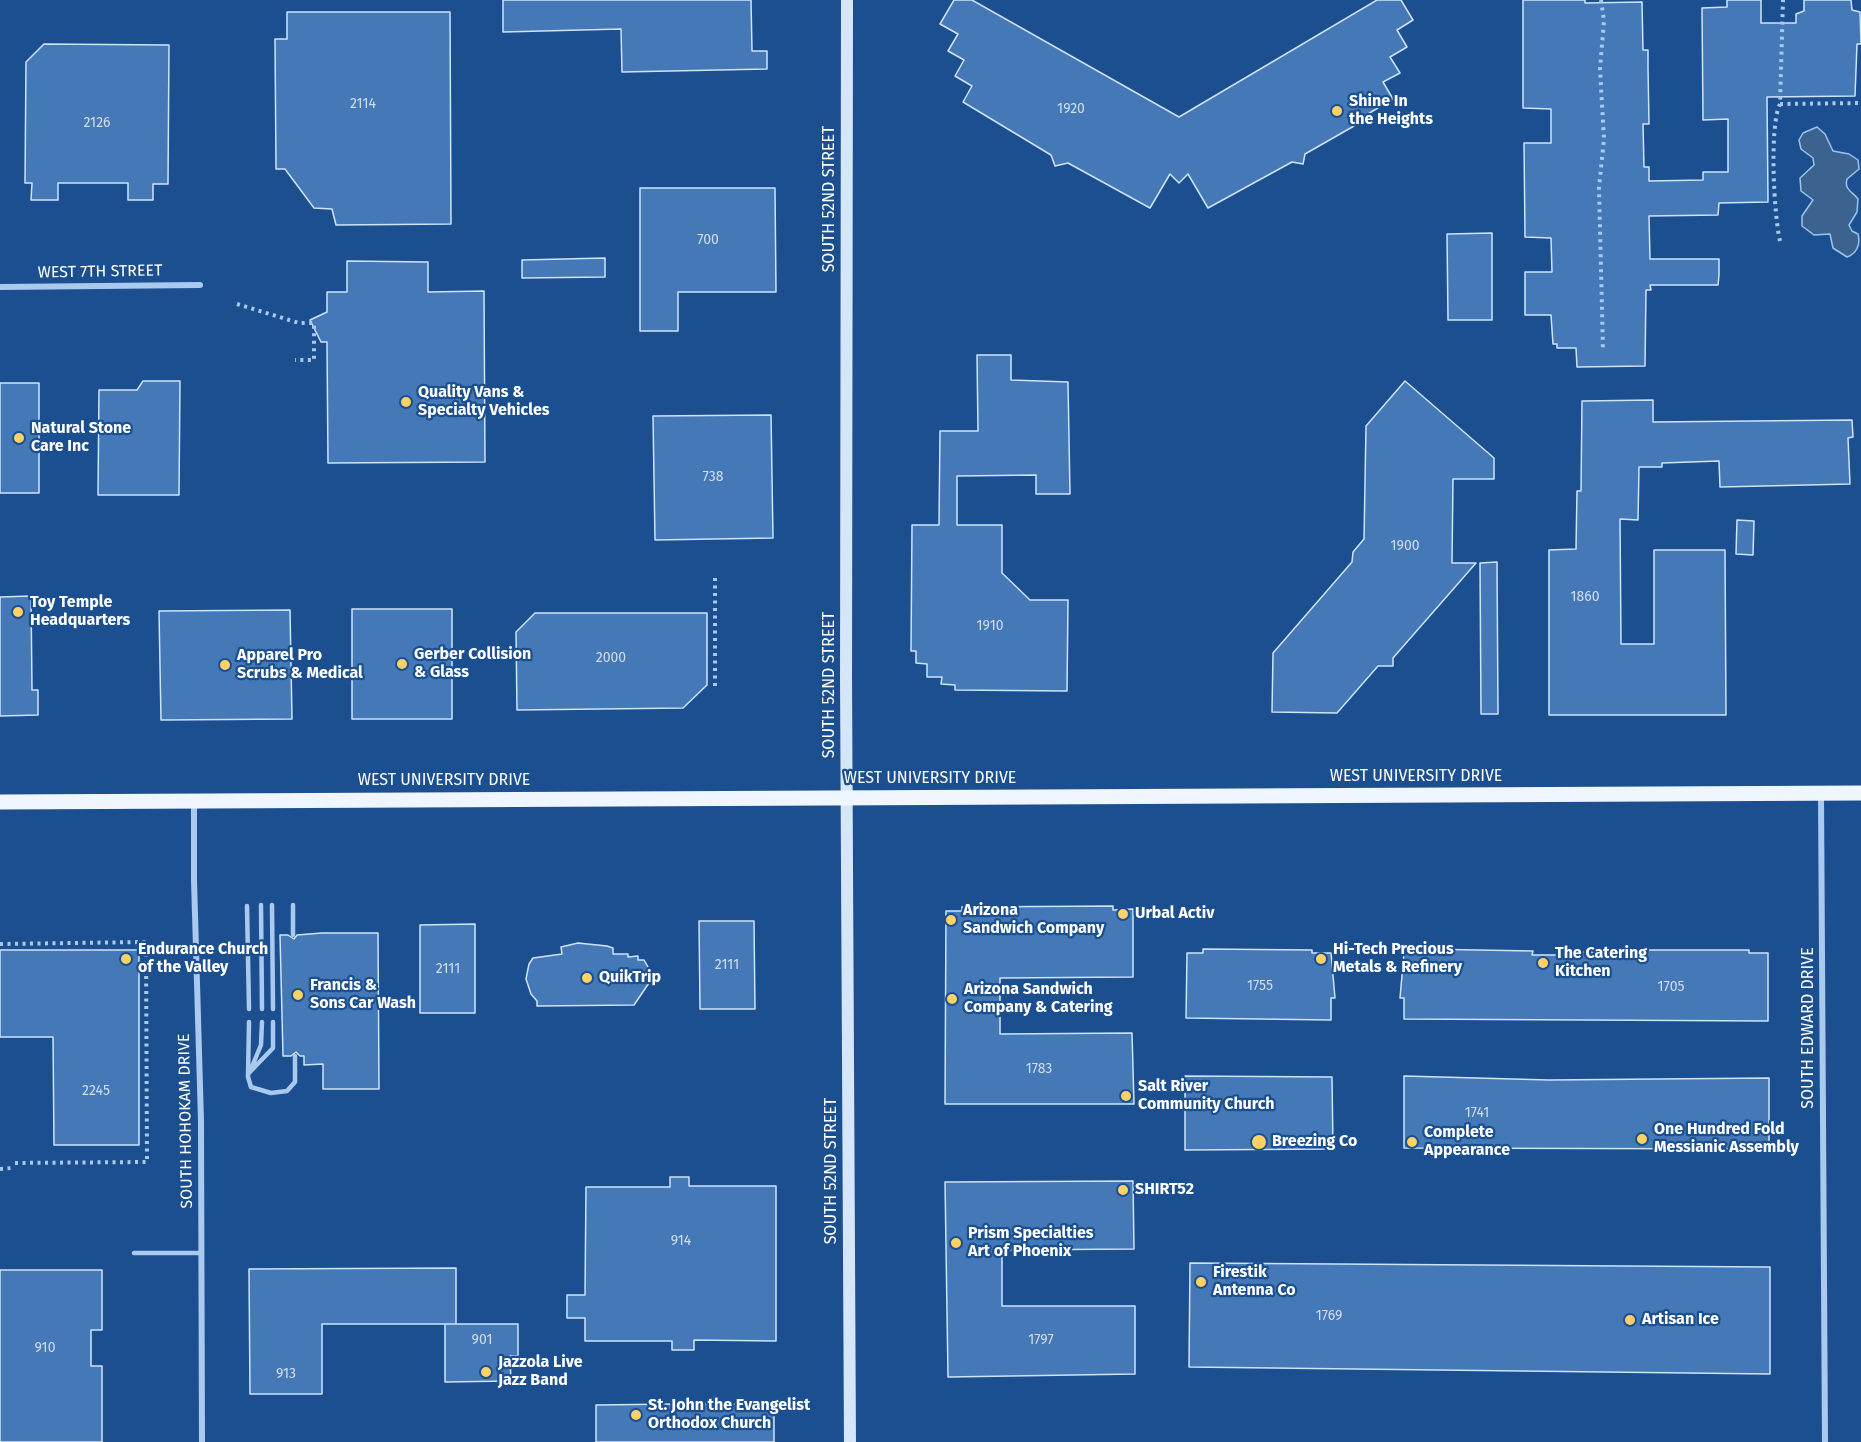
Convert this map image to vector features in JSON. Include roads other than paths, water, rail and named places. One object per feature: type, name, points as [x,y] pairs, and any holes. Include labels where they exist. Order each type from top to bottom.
[{"type":"main road","name":"SOUTH 52ND STREET","points":[[847,0],[850,1442]]},
{"type":"main road","name":"WEST UNIVERSITY DRIVE","points":[[0,802],[1861,793]]},
{"type":"street","name":"WEST 7TH STREET","points":[[0,287],[200,285]]},
{"type":"street","name":"SOUTH EDWARD DRIVE","points":[[1821,793],[1825,1442]]},
{"type":"street","name":"SOUTH HOHOKAM DRIVE","points":[[194,800],[202,1442]]},
{"type":"lane","points":[[261,905],[262,1009]]},
{"type":"lane","points":[[272,905],[273,1009]]},
{"type":"lane","points":[[293,905],[293,935]]},
{"type":"lane","points":[[247,906],[249,1009]]},
{"type":"lane","points":[[249,1022],[248,1074],[249,1083],[255,1090],[271,1094],[287,1091],[295,1082],[295,1056]]},
{"type":"lane","points":[[248,1074],[261,1045],[262,1022]]},
{"type":"lane","points":[[248,1074],[273,1048],[273,1022]]},
{"type":"lane","points":[[134,1252],[201,1252]]},
{"type":"water","points":[[1817,127],[1825,134],[1833,151],[1849,154],[1858,160],[1859,169],[1847,179],[1846,183],[1858,199],[1857,212],[1849,225],[1852,231],[1858,234],[1859,242],[1855,251],[1847,257],[1833,248],[1830,234],[1814,235],[1802,226],[1802,216],[1813,200],[1801,191],[1800,178],[1814,165],[1813,158],[1801,149],[1799,140],[1803,133]]},
{"type":"place","name":"Shine In the Heights","points":[[1337,111]]},
{"type":"place","name":"Quality Vans & Specialty Vehicles","points":[[406,402]]},
{"type":"place","name":"Natural Stone Care Inc","points":[[19,438]]},
{"type":"place","name":"Toy Temple Headquarters","points":[[18,612]]},
{"type":"place","name":"Gerber Collision & Glass","points":[[402,664]]},
{"type":"place","name":"Apparel Pro Scrubs & Medical","points":[[225,665]]},
{"type":"place","name":"Urbal Activ","points":[[1123,914]]},
{"type":"place","name":"Arizona Sandwich Company","points":[[951,920]]},
{"type":"place","name":"Endurance Church of the Valley","points":[[126,959]]},
{"type":"place","name":"Hi-Tech Precious Metals & Refinery","points":[[1321,959]]},
{"type":"place","name":"The Catering Kitchen","points":[[1543,963]]},
{"type":"place","name":"QuikTrip","points":[[587,978]]},
{"type":"place","name":"Francis & Sons Car Wash","points":[[298,995]]},
{"type":"place","name":"Arizona Sandwich Company & Catering","points":[[952,999]]},
{"type":"place","name":"Salt River Community Church","points":[[1126,1096]]},
{"type":"place","name":"One Hundred Fold Messianic Assembly","points":[[1642,1139]]},
{"type":"place","name":"Breezing Co","points":[[1259,1142]]},
{"type":"place","name":"Complete Appearance","points":[[1412,1142]]},
{"type":"place","name":"SHIRT52","points":[[1123,1190]]},
{"type":"place","name":"Prism Specialties Art of Phoenix","points":[[956,1243]]},
{"type":"place","name":"Firestik Antenna Co","points":[[1201,1282]]},
{"type":"place","name":"Artisan Ice","points":[[1630,1320]]},
{"type":"place","name":"Jazzola Live Jazz Band","points":[[486,1372]]},
{"type":"place","name":"St. John the Evangelist Orthodox Church","points":[[636,1415]]}]
